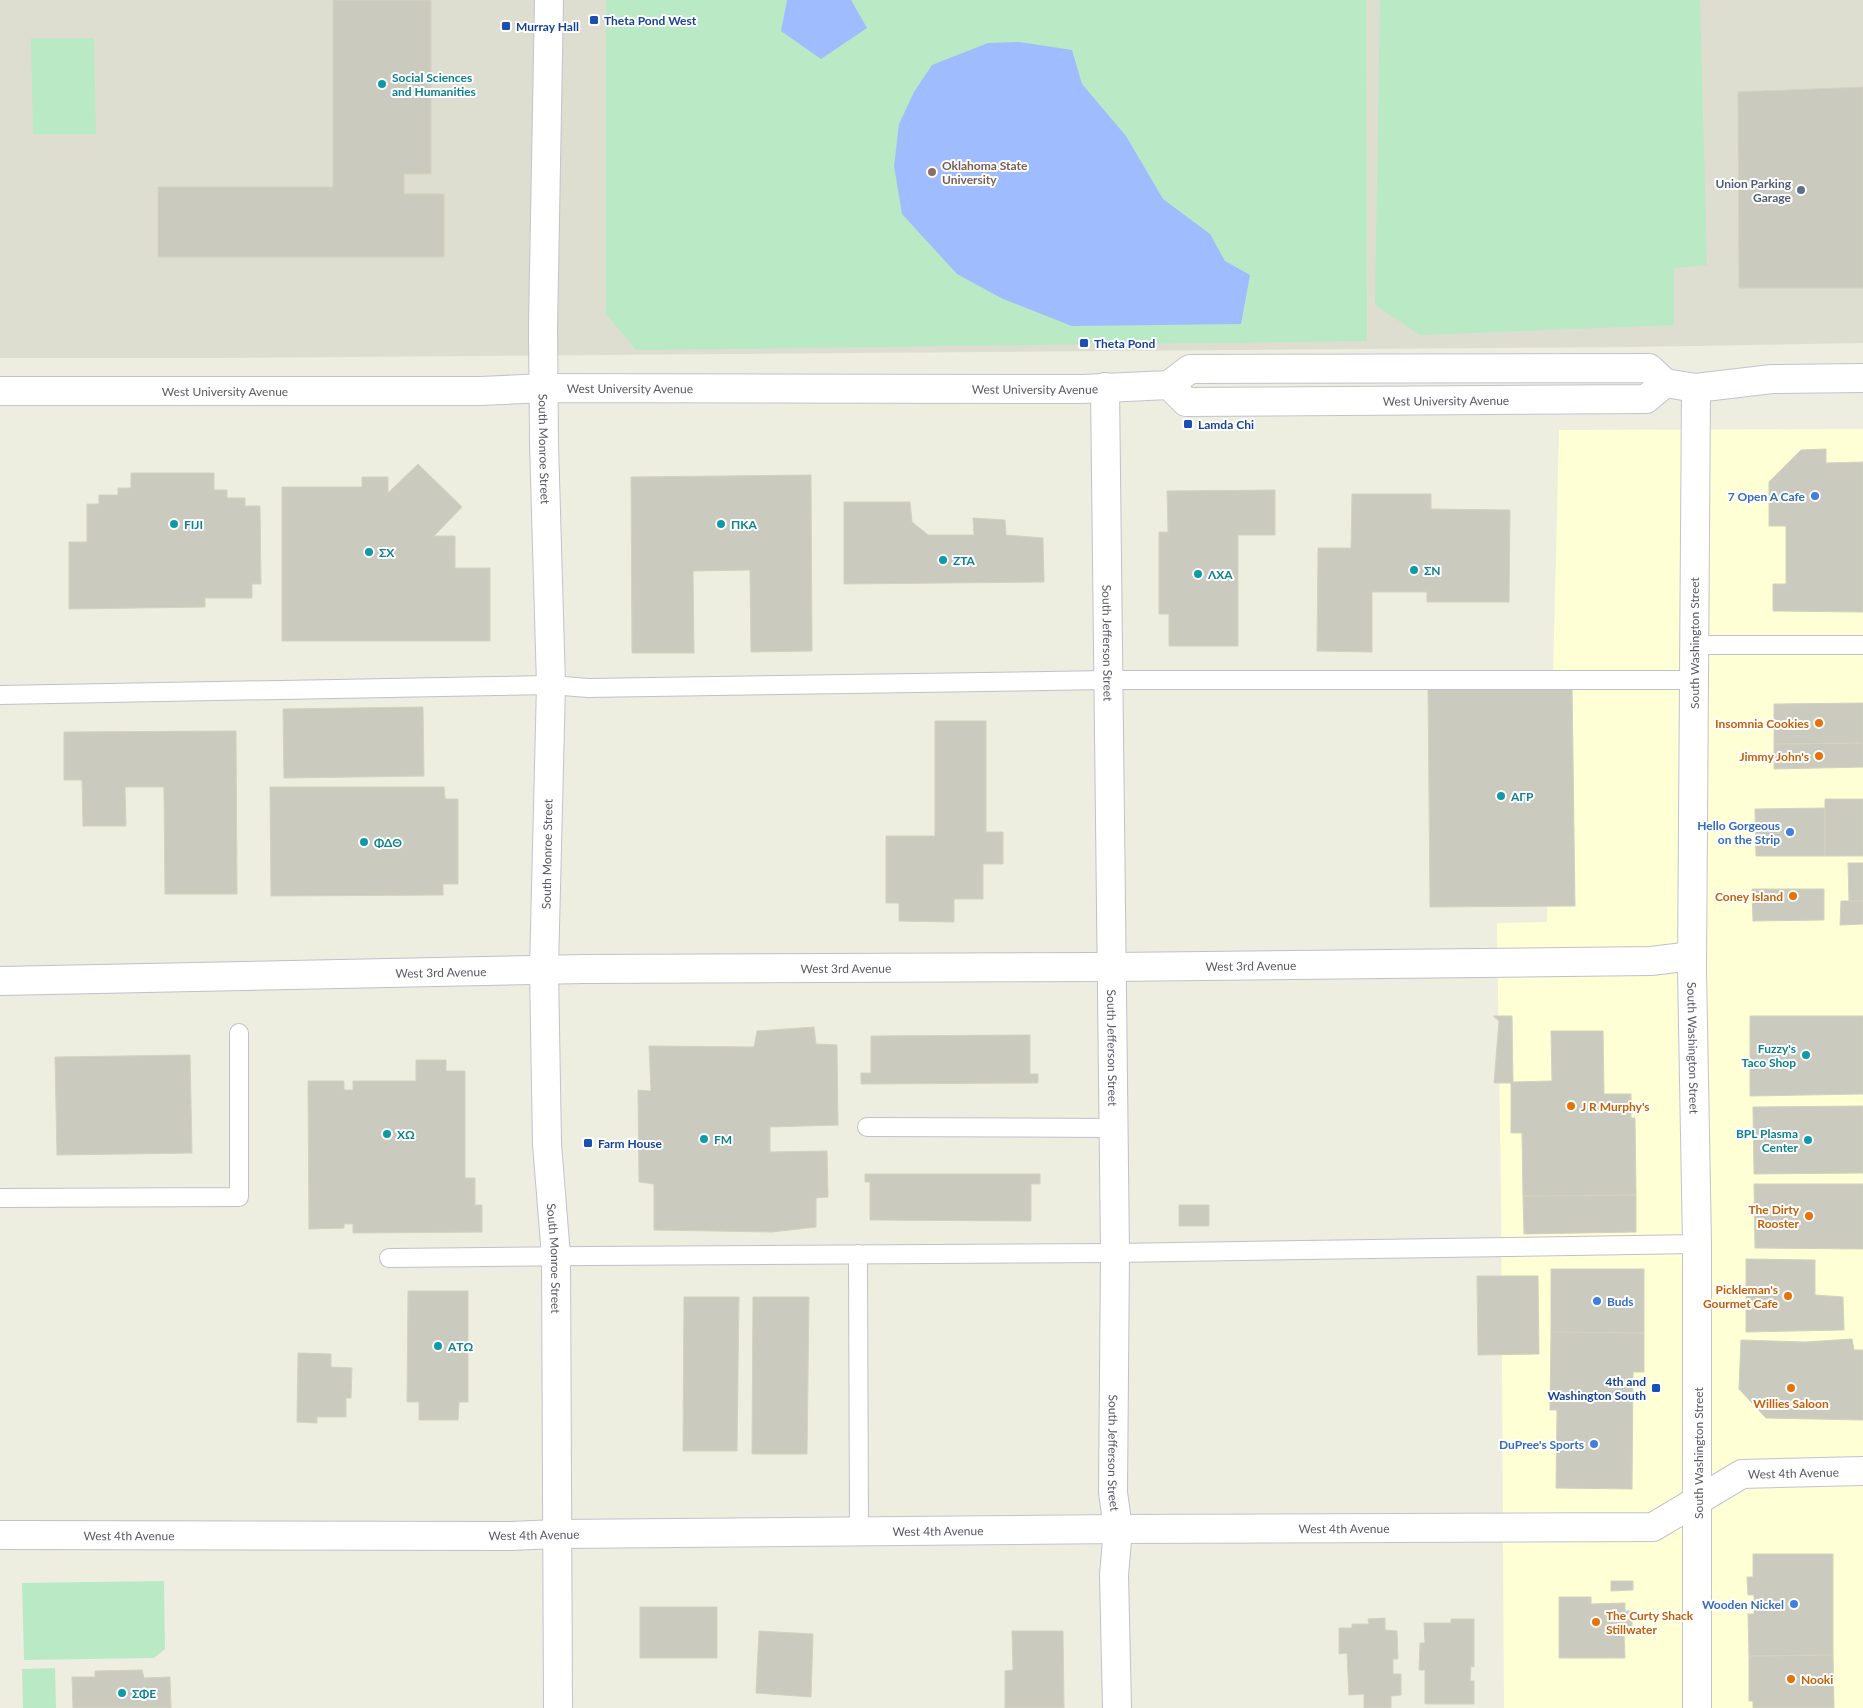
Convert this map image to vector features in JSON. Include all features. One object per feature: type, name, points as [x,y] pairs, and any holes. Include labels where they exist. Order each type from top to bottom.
[{"type":"street","name":"South Monroe Street","points":[[549,0],[543,328],[544,443],[551,685],[544,969],[547,1144],[556,1256],[558,1708]]},
{"type":"street","name":"West University Avenue","points":[[0,391],[482,391],[545,388],[1083,389],[1169,385],[1190,369],[1649,368],[1664,383],[1696,388],[1772,379],[1863,378]]},
{"type":"street","name":"South Jefferson Street","points":[[1105,387],[1115,1253],[1113,1492],[1118,1529],[1114,1574],[1117,1708]]},
{"type":"street","name":"South Washington Street","points":[[1696,388],[1692,956],[1697,1244],[1697,1708]]},
{"type":"street","name":"West 3rd Avenue","points":[[0,981],[544,969],[1112,967],[1651,961],[1692,956]]},
{"type":"street","name":"West 4th Avenue","points":[[0,1535],[511,1536],[1118,1529],[1653,1528],[1742,1474],[1863,1472]]},
{"type":"lane","points":[[1694,645],[1863,645]]},
{"type":"lane","points":[[0,695],[551,685],[588,688],[1108,680],[1694,680]]},
{"type":"lane","points":[[0,1198],[240,1197],[240,1033]]},
{"type":"lane","points":[[867,1126],[1114,1128]]},
{"type":"lane","points":[[389,1258],[1115,1253],[1697,1244]]},
{"type":"lane","points":[[858,1254],[859,1531]]},
{"type":"shaded area","name":"Oklahoma State University","points":[[0,0],[1863,0],[1863,343],[1632,347],[0,358]]},
{"type":"shaded area","points":[[606,0],[1366,0],[1367,341],[636,350],[606,314]]},
{"type":"shaded area","points":[[1380,0],[1700,0],[1707,265],[1674,268],[1674,325],[1420,335],[1375,305]]},
{"type":"shaded area","points":[[31,38],[94,38],[96,134],[33,134]]},
{"type":"shaded area","points":[[1863,429],[1863,1708],[1504,1708],[1501,1191],[1497,923],[1547,922],[1559,430]]},
{"type":"shaded area","points":[[164,1581],[165,1649],[154,1658],[24,1660],[22,1583]]},
{"type":"shaded area","points":[[55,1668],[56,1708],[23,1708],[22,1669]]},
{"type":"water","points":[[787,0],[851,0],[867,28],[821,59],[781,31]]},
{"type":"water","name":"Theta Pond","points":[[1019,42],[1072,50],[1082,84],[1126,136],[1163,199],[1210,234],[1225,261],[1250,275],[1241,324],[1072,326],[1003,299],[957,274],[902,214],[894,166],[899,124],[914,92],[932,65],[988,43]]},
{"type":"building","name":"Social Sciences and Humanities","points":[[333,0],[431,0],[431,174],[404,174],[404,194],[444,194],[444,257],[158,257],[158,187],[333,187]]},
{"type":"building","name":"Union Parking Garage","points":[[1863,87],[1863,288],[1739,288],[1738,92]]},
{"type":"building","points":[[1826,449],[1826,463],[1863,462],[1863,612],[1773,611],[1773,584],[1786,584],[1786,526],[1769,526],[1769,482],[1801,450]]},
{"type":"building","name":"ΣX","points":[[418,464],[462,507],[434,536],[455,536],[455,568],[490,568],[490,641],[282,641],[282,487],[362,487],[362,477],[388,477],[388,493]]},
{"type":"building","name":"FIJI","points":[[131,473],[214,473],[214,490],[227,490],[227,498],[245,498],[245,506],[260,506],[261,584],[252,584],[252,598],[205,598],[205,607],[69,609],[69,542],[87,542],[87,504],[99,504],[99,495],[118,495],[118,488],[131,488]]},
{"type":"building","name":"ΠΚΑ","points":[[811,475],[812,651],[751,652],[750,570],[693,571],[694,653],[632,653],[631,477]]},
{"type":"building","name":"ΛXA","points":[[1275,490],[1275,535],[1238,535],[1238,646],[1169,646],[1169,614],[1159,614],[1159,532],[1168,532],[1167,491]]},
{"type":"building","name":"ΣN","points":[[1352,494],[1431,494],[1431,509],[1510,510],[1509,602],[1427,602],[1427,592],[1372,592],[1372,652],[1317,651],[1318,548],[1351,548]]},
{"type":"building","name":"ΖΤΑ","points":[[844,502],[910,502],[912,522],[928,535],[974,535],[973,518],[1005,520],[1006,535],[1043,538],[1044,582],[844,584]]},
{"type":"building","name":"AΓP","points":[[1572,683],[1575,906],[1430,907],[1428,685]]},
{"type":"building","name":"Insomnia Cookies","points":[[1863,703],[1863,743],[1774,744],[1774,704]]},
{"type":"building","points":[[423,707],[424,776],[284,778],[283,709]]},
{"type":"building","points":[[935,721],[986,721],[986,832],[1003,832],[1003,864],[983,864],[983,899],[954,899],[954,922],[899,921],[899,903],[886,903],[886,836],[935,836]]},
{"type":"building","points":[[236,731],[237,894],[165,894],[164,787],[125,787],[126,826],[83,826],[82,780],[64,780],[64,732]]},
{"type":"building","name":"Jimmy John's","points":[[1863,743],[1863,767],[1774,769],[1774,744]]},
{"type":"building","name":"ΦΔΘ","points":[[270,787],[444,787],[445,799],[458,799],[458,884],[443,884],[443,895],[271,896]]},
{"type":"building","points":[[1825,799],[1863,799],[1863,856],[1825,856]]},
{"type":"building","name":"Hello Gorgeous on the Strip","points":[[1825,808],[1825,856],[1756,856],[1755,809]]},
{"type":"building","points":[[1848,863],[1863,863],[1863,901],[1849,901]]},
{"type":"building","points":[[1752,889],[1824,889],[1824,920],[1753,921]]},
{"type":"building","points":[[1841,901],[1863,901],[1863,924],[1840,925]]},
{"type":"building","name":"J R Murphy's","points":[[1493,1016],[1512,1016],[1513,1082],[1552,1081],[1551,1031],[1603,1031],[1604,1094],[1631,1094],[1631,1118],[1635,1118],[1636,1195],[1523,1196],[1522,1133],[1511,1133],[1511,1083],[1494,1083],[1499,1021]]},
{"type":"building","name":"Fuzzy's Taco Shop","points":[[1750,1016],[1863,1016],[1863,1094],[1750,1096]]},
{"type":"building","name":"FM","points":[[814,1027],[816,1044],[837,1045],[838,1125],[770,1127],[770,1152],[827,1151],[828,1197],[816,1198],[816,1227],[772,1232],[654,1230],[654,1184],[639,1182],[638,1090],[651,1091],[649,1046],[754,1047],[757,1031]]},
{"type":"building","points":[[1030,1035],[1030,1074],[1038,1074],[1038,1083],[861,1084],[861,1073],[871,1073],[871,1036]]},
{"type":"building","points":[[190,1055],[192,1153],[57,1155],[55,1057]]},
{"type":"building","name":"XΩ","points":[[416,1060],[446,1060],[446,1071],[465,1071],[465,1178],[475,1178],[475,1205],[482,1205],[482,1232],[353,1233],[353,1224],[344,1224],[344,1228],[309,1229],[308,1081],[344,1081],[344,1090],[353,1090],[353,1081],[416,1081]]},
{"type":"building","name":"BPL Plasma Center","points":[[1863,1106],[1863,1173],[1754,1174],[1753,1107]]},
{"type":"building","points":[[865,1174],[1040,1174],[1040,1184],[1031,1184],[1031,1221],[870,1220],[870,1182],[865,1182]]},
{"type":"building","name":"The Dirty Rooster","points":[[1754,1184],[1863,1184],[1863,1249],[1755,1248]]},
{"type":"building","points":[[1636,1195],[1636,1232],[1524,1234],[1523,1196]]},
{"type":"building","points":[[1179,1205],[1209,1205],[1209,1226],[1179,1226]]},
{"type":"building","name":"Pickleman's Gourmet Cafe","points":[[1746,1259],[1815,1260],[1815,1295],[1843,1297],[1844,1330],[1746,1332]]},
{"type":"building","name":"Buds","points":[[1551,1269],[1644,1269],[1644,1333],[1551,1332]]},
{"type":"building","points":[[1477,1276],[1538,1276],[1539,1354],[1478,1355]]},
{"type":"building","name":"ΑTΩ","points":[[408,1291],[468,1291],[468,1402],[459,1402],[458,1420],[419,1420],[419,1402],[407,1402]]},
{"type":"building","points":[[684,1297],[739,1297],[737,1451],[683,1451]]},
{"type":"building","points":[[753,1297],[809,1297],[807,1454],[752,1454]]},
{"type":"building","name":"DuPree's Sports","points":[[1551,1332],[1644,1333],[1644,1372],[1633,1372],[1632,1489],[1556,1488],[1557,1410],[1550,1410]]},
{"type":"building","name":"Willies Saloon","points":[[1852,1339],[1854,1350],[1863,1350],[1863,1420],[1766,1418],[1739,1389],[1741,1340],[1805,1342]]},
{"type":"building","points":[[298,1353],[331,1354],[331,1367],[352,1368],[351,1398],[346,1398],[346,1417],[317,1417],[317,1423],[297,1422]]},
{"type":"building","name":"Wooden Nickel","points":[[1753,1554],[1833,1554],[1833,1655],[1749,1656],[1748,1614],[1754,1614],[1754,1595],[1748,1595],[1747,1577],[1753,1577]]},
{"type":"building","points":[[1611,1581],[1633,1581],[1633,1590],[1611,1591]]},
{"type":"building","name":"The Curty Shack Stillwater","points":[[1559,1597],[1591,1597],[1591,1604],[1625,1603],[1625,1611],[1632,1611],[1632,1633],[1624,1634],[1625,1658],[1559,1658]]},
{"type":"building","points":[[640,1607],[717,1607],[717,1658],[640,1658]]},
{"type":"building","points":[[1385,1618],[1385,1630],[1397,1631],[1398,1659],[1393,1659],[1393,1674],[1401,1674],[1401,1695],[1391,1696],[1391,1708],[1364,1708],[1364,1694],[1349,1695],[1347,1653],[1339,1654],[1339,1628],[1352,1628],[1352,1624],[1369,1624],[1368,1619]]},
{"type":"building","points":[[1451,1619],[1474,1619],[1474,1667],[1471,1666],[1470,1681],[1474,1681],[1474,1704],[1425,1704],[1425,1670],[1419,1670],[1420,1643],[1425,1643],[1424,1623],[1451,1623]]},
{"type":"building","points":[[759,1631],[813,1634],[811,1697],[756,1693]]},
{"type":"building","points":[[1012,1631],[1063,1631],[1064,1708],[1005,1708],[1005,1671],[1013,1670]]},
{"type":"building","name":"Nooki","points":[[1833,1655],[1834,1708],[1753,1708],[1753,1701],[1749,1701],[1749,1656]]},
{"type":"building","name":"ΣΦE","points":[[142,1670],[144,1678],[170,1677],[171,1708],[73,1708],[72,1677],[95,1677],[95,1671]]},
{"type":"place","name":"Theta Pond West","points":[[594,20]]},
{"type":"place","name":"Murray Hall","points":[[506,26]]},
{"type":"place","name":"Social Sciences and Humanities","points":[[382,84]]},
{"type":"place","name":"Oklahoma State University","points":[[932,172]]},
{"type":"place","name":"Union Parking Garage","points":[[1801,190]]},
{"type":"place","name":"Theta Pond","points":[[1084,343]]},
{"type":"place","name":"Lamda Chi","points":[[1188,424]]},
{"type":"place","name":"7 Open A Cafe","points":[[1815,496]]},
{"type":"place","name":"FIJI","points":[[174,524]]},
{"type":"place","name":"ΠΚΑ","points":[[721,524]]},
{"type":"place","name":"ΣX","points":[[369,552]]},
{"type":"place","name":"ΖΤΑ","points":[[943,560]]},
{"type":"place","name":"ΣN","points":[[1414,570]]},
{"type":"place","name":"ΛXA","points":[[1198,574]]},
{"type":"place","name":"Insomnia Cookies","points":[[1819,723]]},
{"type":"place","name":"Jimmy John's","points":[[1819,756]]},
{"type":"place","name":"AΓP","points":[[1501,796]]},
{"type":"place","name":"Hello Gorgeous on the Strip","points":[[1790,832]]},
{"type":"place","name":"ΦΔΘ","points":[[364,842]]},
{"type":"place","name":"Coney Island","points":[[1793,896]]},
{"type":"place","name":"Fuzzy's Taco Shop","points":[[1806,1055]]},
{"type":"place","name":"J R Murphy's","points":[[1571,1106]]},
{"type":"place","name":"XΩ","points":[[387,1134]]},
{"type":"place","name":"FM","points":[[704,1139]]},
{"type":"place","name":"BPL Plasma Center","points":[[1808,1140]]},
{"type":"place","name":"Farm House","points":[[588,1143]]},
{"type":"place","name":"The Dirty Rooster","points":[[1809,1216]]},
{"type":"place","name":"Pickleman's Gourmet Cafe","points":[[1788,1296]]},
{"type":"place","name":"Buds","points":[[1597,1301]]},
{"type":"place","name":"ΑTΩ","points":[[438,1346]]},
{"type":"place","name":"4th and Washington South","points":[[1656,1388]]},
{"type":"place","name":"Willies Saloon","points":[[1791,1388]]},
{"type":"place","name":"DuPree's Sports","points":[[1594,1444]]},
{"type":"place","name":"Wooden Nickel","points":[[1794,1604]]},
{"type":"place","name":"The Curty Shack Stillwater","points":[[1596,1622]]},
{"type":"place","name":"Nooki","points":[[1791,1679]]},
{"type":"place","name":"ΣΦE","points":[[122,1693]]}]
